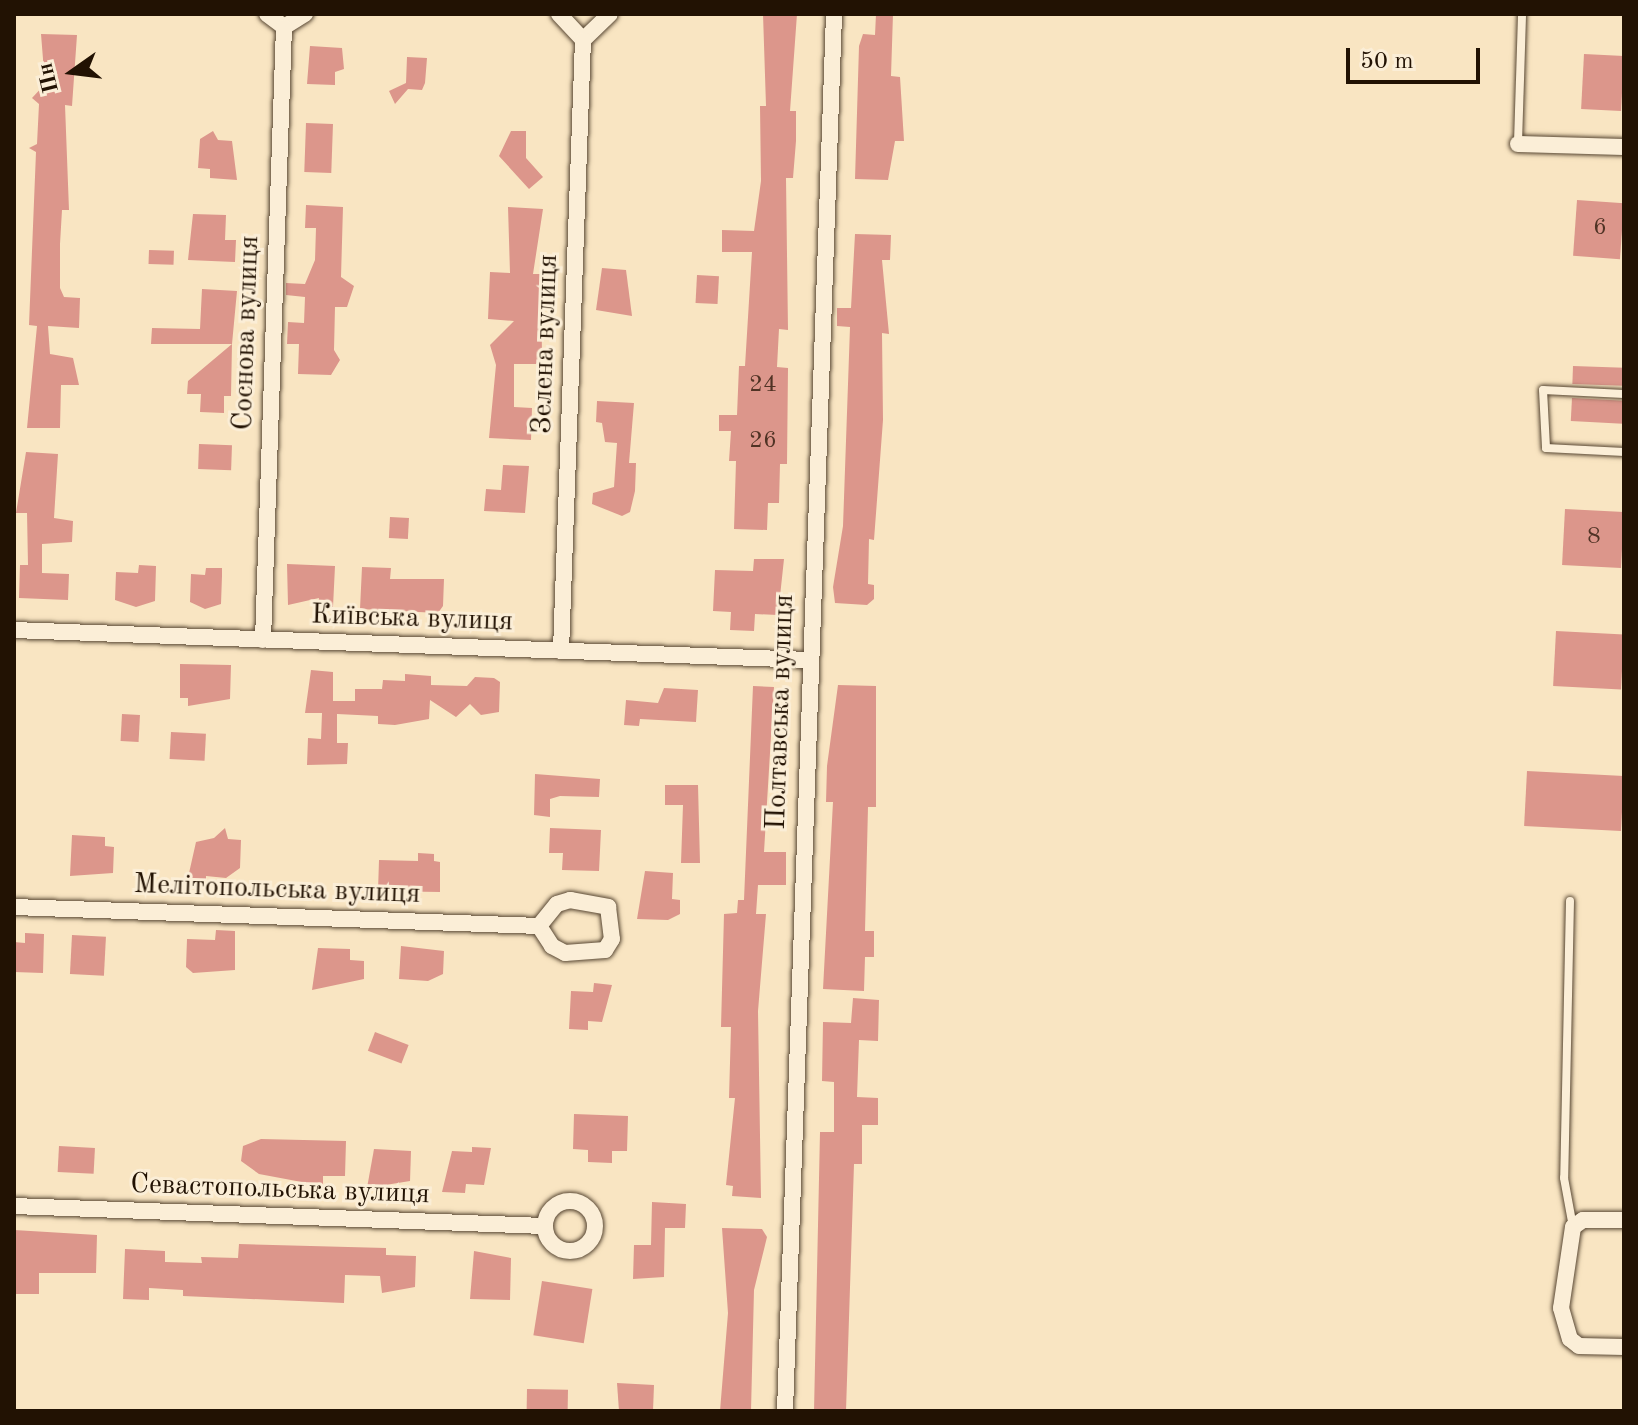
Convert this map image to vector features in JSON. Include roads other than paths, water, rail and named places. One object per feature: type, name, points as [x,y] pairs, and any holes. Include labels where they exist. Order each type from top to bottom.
[{"type":"street","points":[[267,14],[284,27],[305,14]]},
{"type":"street","points":[[559,14],[583,40],[610,14]]},
{"type":"street","name":"Полтавська вулиця","points":[[785,1411],[808,660],[834,14]]},
{"type":"street","name":"Соснова вулиця","points":[[263,640],[284,27]]},
{"type":"street","name":"Зелена вулиця","points":[[561,651],[583,40]]},
{"type":"street","points":[[1518,144],[1624,147]]},
{"type":"street","name":"Київська вулиця","points":[[14,630],[808,660]]},
{"type":"street","points":[[570,900],[602,904],[613,921],[610,945],[594,955],[558,951],[539,926],[557,904],[570,900]]},
{"type":"street","name":"Мелітопольська вулиця","points":[[14,907],[539,926]]},
{"type":"street","name":"Севастопольська вулиця","points":[[14,1206],[545,1226]]},
{"type":"street","points":[[1624,1220],[1583,1220],[1573,1227],[1563,1261],[1564,1325],[1579,1346],[1624,1347]]},
{"type":"lane","points":[[1518,144],[1522,14]]},
{"type":"lane","points":[[1624,394],[1543,390],[1546,448],[1624,452]]},
{"type":"lane","points":[[1570,901],[1564,1178],[1573,1227]]}]
